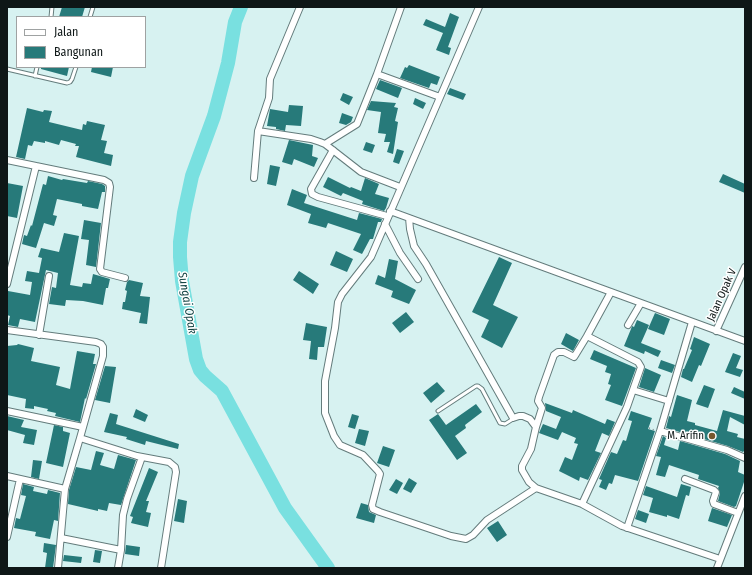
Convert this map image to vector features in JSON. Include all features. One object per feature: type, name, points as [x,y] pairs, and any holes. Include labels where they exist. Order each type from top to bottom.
[{"type":"street","points":[[254,178],[260,131],[269,98],[270,79],[300,7]]},
{"type":"street","points":[[325,144],[357,124],[401,7]]},
{"type":"street","points":[[479,7],[371,257],[342,294],[338,302],[335,328],[325,381],[325,413],[334,436],[340,445],[363,455],[378,470],[380,474],[372,501],[373,509],[380,512],[450,536],[466,539],[473,535],[488,520],[536,488]]},
{"type":"street","points":[[376,74],[440,98]]},
{"type":"street","points":[[260,131],[311,139],[325,144],[361,172],[400,187]]},
{"type":"street","points":[[333,150],[311,189],[312,194],[318,197],[409,218],[745,341]]},
{"type":"street","points":[[7,160],[109,182],[110,187],[100,269],[102,272],[125,278]]},
{"type":"street","points":[[7,284],[36,166]]},
{"type":"street","points":[[409,218],[414,246],[426,264],[513,418],[523,416],[530,419],[536,427]]},
{"type":"street","points":[[385,224],[400,253],[418,279]]},
{"type":"street","name":"Jalan Opak V","points":[[716,330],[745,267]]},
{"type":"street","points":[[39,335],[49,276]]},
{"type":"street","points":[[612,292],[576,354],[574,356],[564,352],[558,352],[554,355],[539,397],[538,401],[542,408],[536,427],[532,449],[522,466],[524,474],[529,482],[536,488],[582,504],[627,528],[720,559]]},
{"type":"street","points":[[628,325],[641,303]]},
{"type":"street","points":[[627,528],[660,431],[692,322]]},
{"type":"street","points":[[7,330],[96,342],[101,344],[103,347],[103,356],[65,489],[58,568]]},
{"type":"street","points":[[582,504],[628,407],[640,371],[640,364],[587,336]]},
{"type":"street","points":[[633,390],[669,401]]},
{"type":"street","points":[[7,412],[83,427]]},
{"type":"street","points":[[660,431],[727,450],[745,458]]},
{"type":"street","points":[[80,438],[142,457],[169,462],[175,467],[176,472],[161,568]]},
{"type":"street","points":[[118,568],[121,550],[123,515],[127,498],[142,457]]},
{"type":"street","points":[[7,476],[65,489]]},
{"type":"street","points":[[7,537],[20,479]]},
{"type":"street","points":[[685,479],[714,490],[716,492],[713,502],[714,504],[738,512]]},
{"type":"street","points":[[717,568],[745,496]]},
{"type":"street","points":[[61,538],[121,550]]},
{"type":"lane","points":[[35,76],[37,68]]},
{"type":"lane","points":[[7,69],[61,82],[70,82],[76,68]]},
{"type":"lane","points":[[438,411],[478,386],[482,389],[500,423],[505,424],[513,418]]},
{"type":"building","points":[[62,7],[85,7],[82,16],[59,16]]},
{"type":"building","points":[[450,13],[459,17],[448,47],[451,48],[449,55],[436,50],[443,33],[423,25],[426,19],[445,27]]},
{"type":"building","points":[[409,65],[440,77],[437,85],[431,83],[429,88],[400,78],[405,67],[407,68]]},
{"type":"building","points":[[41,68],[69,68],[67,76]]},
{"type":"building","points":[[92,68],[113,68],[111,77],[91,72]]},
{"type":"building","points":[[380,80],[402,88],[398,98],[376,89]]},
{"type":"building","points":[[450,88],[466,94],[463,100],[447,94]]},
{"type":"building","points":[[343,93],[353,97],[349,105],[340,100]]},
{"type":"building","points":[[415,98],[426,103],[423,109],[413,104]]},
{"type":"building","points":[[371,101],[396,103],[394,107],[398,108],[395,121],[398,122],[393,154],[387,152],[390,142],[384,142],[386,134],[378,133],[381,112],[367,110]]},
{"type":"building","points":[[289,105],[303,106],[301,126],[286,125],[285,131],[276,129],[276,127],[267,126],[270,109],[288,112]]},
{"type":"building","points":[[27,108],[43,112],[44,110],[52,111],[49,122],[82,130],[83,124],[86,125],[87,121],[105,125],[101,140],[107,141],[104,153],[113,155],[111,166],[76,157],[79,146],[75,146],[76,144],[61,140],[59,145],[45,141],[45,143],[34,141],[32,146],[28,145],[25,159],[16,157]]},
{"type":"building","points":[[342,113],[353,117],[351,122],[346,125],[339,123]]},
{"type":"building","points":[[289,140],[313,145],[312,156],[318,158],[314,167],[294,159],[292,165],[282,162]]},
{"type":"building","points":[[366,142],[375,145],[372,153],[363,150]]},
{"type":"building","points":[[397,149],[404,151],[399,164],[393,162]]},
{"type":"building","points":[[270,165],[280,167],[276,186],[267,184]]},
{"type":"building","points":[[723,174],[745,184],[745,193],[719,182]]},
{"type":"building","points":[[48,176],[62,180],[87,183],[88,181],[102,184],[105,186],[105,192],[102,192],[98,209],[57,199],[53,215],[57,216],[54,226],[44,223],[36,248],[22,244],[24,235],[27,236],[31,225],[32,226],[43,184],[46,185]]},
{"type":"building","points":[[328,177],[350,188],[351,187],[361,191],[365,178],[379,184],[375,194],[389,198],[386,208],[384,211],[362,204],[363,201],[343,193],[341,196],[323,187]]},
{"type":"building","points":[[7,183],[23,186],[17,218],[7,216]]},
{"type":"building","points":[[292,189],[307,195],[304,203],[357,220],[359,213],[382,219],[381,222],[378,222],[373,239],[370,239],[362,254],[353,250],[361,234],[328,223],[326,228],[308,223],[311,214],[287,205]]},
{"type":"building","points":[[84,220],[101,223],[96,267],[86,265],[89,240],[81,239]]},
{"type":"building","points":[[64,233],[79,236],[70,285],[82,287],[83,283],[91,284],[93,274],[110,279],[108,288],[106,288],[103,305],[83,301],[66,300],[65,306],[49,304],[52,287],[56,288],[58,273],[46,270],[35,322],[20,319],[18,327],[8,325],[10,316],[7,315],[8,291],[30,295],[32,282],[25,281],[27,271],[39,273],[42,258],[38,257],[41,248],[59,252]]},
{"type":"building","points":[[336,251],[353,259],[347,272],[330,265]]},
{"type":"building","points":[[499,257],[512,263],[493,305],[518,317],[502,348],[481,337],[489,320],[472,312]]},
{"type":"building","points":[[389,259],[398,261],[395,279],[416,290],[409,304],[391,297],[393,291],[375,284],[378,275],[385,278]]},
{"type":"building","points":[[299,271],[319,284],[313,294],[293,280]]},
{"type":"building","points":[[129,280],[143,283],[140,296],[150,297],[147,324],[139,323],[141,313],[122,309],[127,291],[125,290]]},
{"type":"building","points":[[406,312],[414,322],[400,333],[392,323]]},
{"type":"building","points":[[655,313],[670,319],[664,335],[648,329]]},
{"type":"building","points":[[637,320],[649,325],[641,343],[661,351],[658,357],[645,351],[644,354],[624,346],[632,326],[634,327]]},
{"type":"building","points":[[306,323],[327,327],[324,347],[318,347],[317,360],[309,359],[311,341],[303,340]]},
{"type":"building","points":[[566,333],[579,340],[573,351],[561,344]]},
{"type":"building","points":[[694,337],[710,344],[701,366],[699,365],[692,382],[681,377],[692,350],[690,349]]},
{"type":"building","points":[[18,344],[34,348],[31,361],[60,367],[56,385],[70,389],[77,351],[95,354],[93,364],[96,364],[86,399],[85,398],[80,422],[55,416],[56,413],[47,411],[48,409],[34,406],[34,409],[25,408],[26,399],[7,395],[7,346]]},
{"type":"building","points":[[594,350],[636,368],[622,406],[605,400],[611,385],[608,384],[611,374],[605,372],[607,366],[590,359]]},
{"type":"building","points":[[733,353],[741,356],[736,368],[743,370],[740,377],[725,372]]},
{"type":"building","points":[[661,360],[675,365],[672,373],[658,368]]},
{"type":"building","points":[[105,366],[116,367],[110,403],[95,400]]},
{"type":"building","points":[[645,368],[661,375],[654,392],[639,387]]},
{"type":"building","points":[[437,382],[445,391],[431,403],[423,393]]},
{"type":"building","points":[[704,385],[715,389],[708,408],[696,404]]},
{"type":"building","points":[[734,387],[745,392],[745,399],[731,393]]},
{"type":"building","points":[[677,395],[692,400],[687,421],[695,423],[695,425],[717,431],[723,410],[745,416],[745,425],[730,417],[727,431],[738,434],[737,437],[745,439],[745,450],[743,452],[728,446],[666,428],[669,416],[671,417]]},
{"type":"building","points":[[545,403],[572,413],[573,410],[605,424],[607,419],[615,422],[609,436],[602,433],[595,451],[601,453],[588,480],[580,477],[579,481],[559,471],[565,457],[572,460],[578,444],[574,443],[576,438],[562,432],[558,440],[539,433],[543,424],[556,429],[561,417],[546,411]]},
{"type":"building","points":[[476,404],[482,412],[465,425],[466,428],[455,436],[467,453],[457,460],[429,420],[438,414],[446,425]]},
{"type":"building","points":[[136,409],[148,415],[145,422],[133,417]]},
{"type":"building","points":[[631,411],[652,418],[648,429],[655,431],[638,481],[615,475],[612,484],[609,483],[606,490],[599,487],[602,480],[599,479],[611,452],[617,454],[623,440],[626,441],[632,421],[628,420]]},
{"type":"building","points":[[110,413],[118,415],[116,424],[179,444],[178,449],[146,441],[145,445],[126,439],[127,437],[104,432]]},
{"type":"building","points":[[352,414],[359,416],[355,429],[348,427]]},
{"type":"building","points":[[7,416],[24,420],[21,427],[37,430],[34,445],[23,443],[25,435],[7,430]]},
{"type":"building","points":[[54,425],[63,427],[63,431],[70,433],[63,467],[46,463]]},
{"type":"building","points":[[359,429],[369,431],[365,446],[355,443]]},
{"type":"building","points":[[663,436],[666,438],[664,445],[678,450],[680,441],[725,454],[740,461],[738,472],[745,475],[745,479],[736,506],[734,507],[718,501],[720,493],[718,488],[719,486],[698,479],[699,475],[669,465],[665,477],[656,475],[661,457],[656,456]]},
{"type":"building","points":[[383,446],[395,450],[389,467],[377,463]]},
{"type":"building","points":[[96,451],[104,453],[100,465],[114,469],[118,455],[136,460],[121,505],[109,503],[107,511],[98,509],[98,511],[68,504],[69,490],[76,467],[91,470]]},
{"type":"building","points":[[33,460],[42,461],[39,479],[31,477]]},
{"type":"building","points":[[149,468],[158,472],[146,501],[149,501],[146,512],[151,513],[148,527],[131,523],[133,517],[130,516]]},
{"type":"building","points":[[409,478],[417,483],[411,493],[403,489]]},
{"type":"building","points":[[396,479],[403,483],[397,494],[389,490]]},
{"type":"building","points":[[23,484],[34,487],[33,491],[47,494],[48,490],[60,493],[58,521],[54,520],[50,539],[35,536],[36,532],[14,528],[16,518],[20,519],[26,496],[21,495]]},
{"type":"building","points":[[681,484],[691,487],[689,496],[686,495],[679,519],[649,512],[653,498],[643,495],[646,486],[677,497]]},
{"type":"building","points":[[178,499],[187,501],[184,523],[174,521]]},
{"type":"building","points":[[361,503],[368,505],[369,512],[376,515],[374,523],[356,518]]},
{"type":"building","points":[[712,508],[732,515],[727,527],[708,521]]},
{"type":"building","points":[[638,510],[649,514],[646,523],[635,519]]},
{"type":"building","points":[[498,521],[507,535],[497,542],[487,528]]},
{"type":"building","points":[[44,543],[56,545],[53,568],[45,568],[47,553],[43,552]]},
{"type":"building","points":[[126,545],[140,547],[139,556],[125,554]]},
{"type":"building","points":[[95,550],[102,551],[100,563],[93,562]]},
{"type":"building","points":[[64,555],[82,557],[81,563],[63,561]]},
{"type":"waterway","name":"Sungai Opak","points":[[241,7],[235,22],[228,63],[214,116],[192,176],[184,213],[180,242],[182,281],[196,359],[200,370],[222,391],[285,508],[328,568]]},
{"type":"place","name":"M. Arifin","points":[[712,436]]}]
